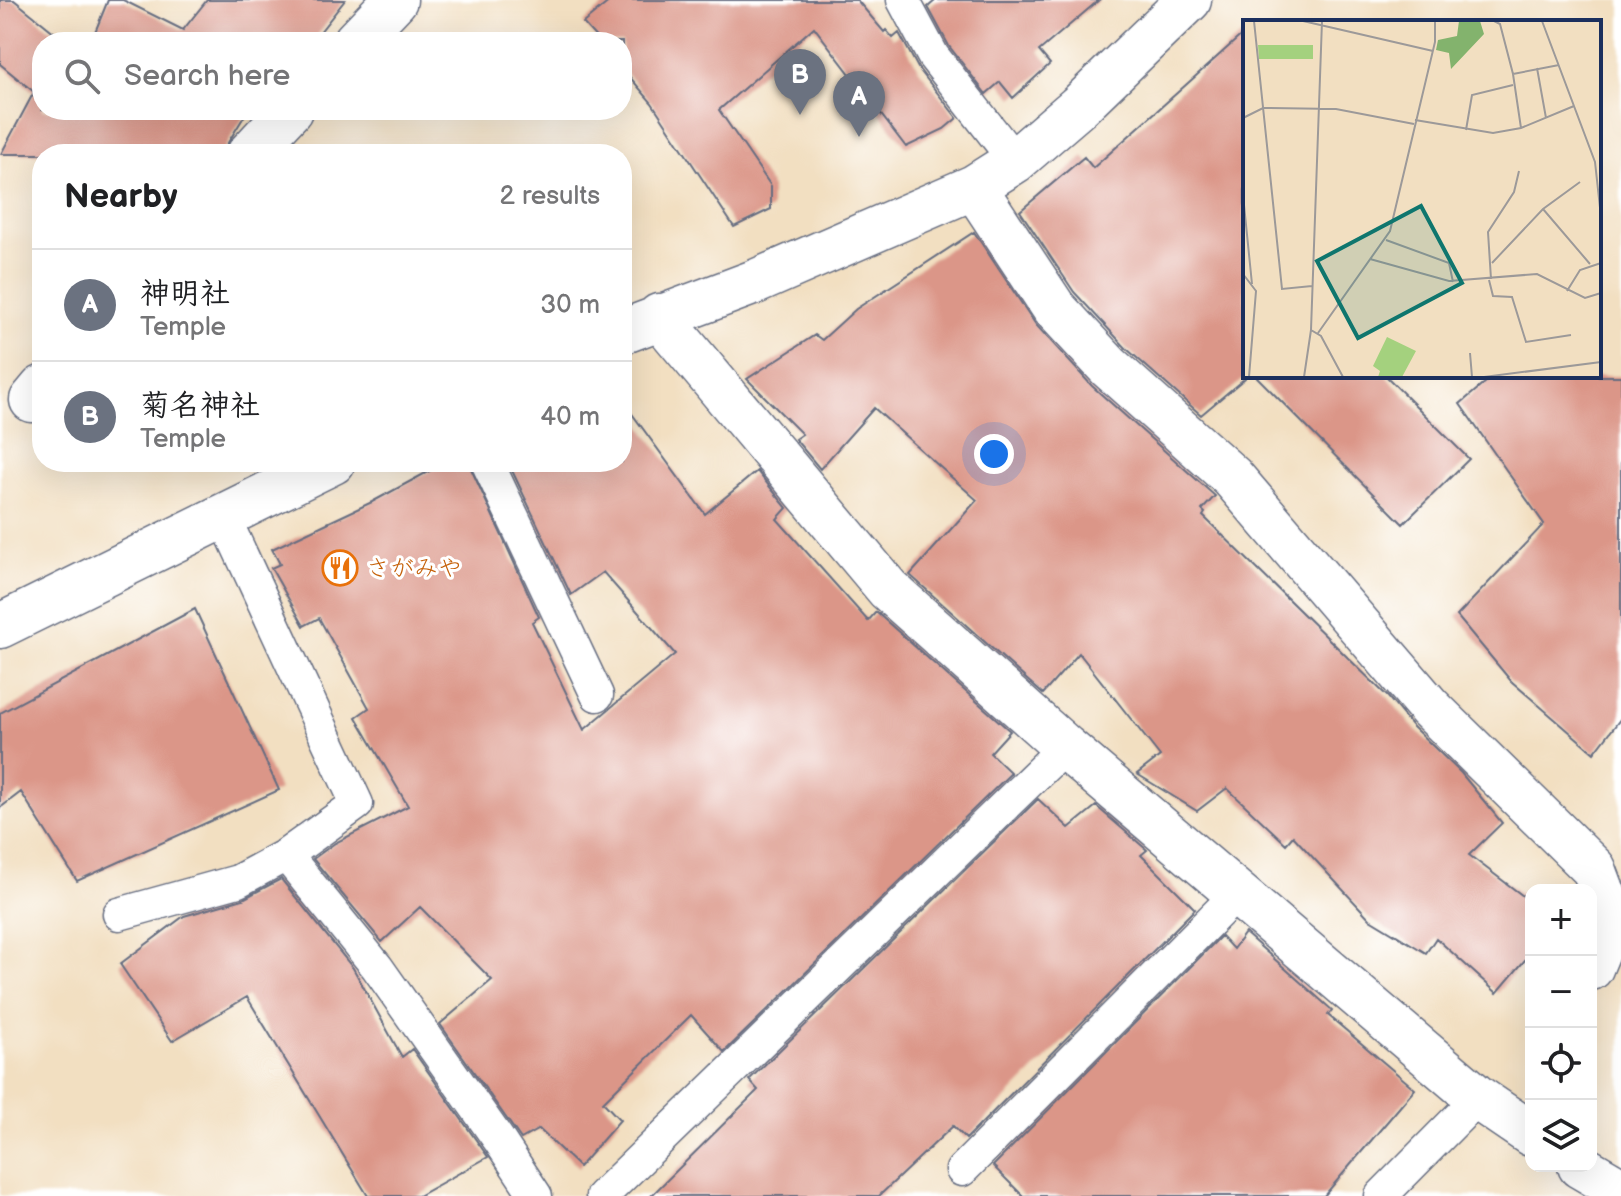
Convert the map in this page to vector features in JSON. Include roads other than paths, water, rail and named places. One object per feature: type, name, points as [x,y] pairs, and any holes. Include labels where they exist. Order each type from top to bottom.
[{"type":"street","points":[[365,32],[395,0]]},
{"type":"street","points":[[1189,0],[1078,107],[1015,161],[974,187],[755,282],[640,324],[888,589],[1065,747],[1478,1098],[1525,1124]]},
{"type":"street","points":[[258,144],[281,120]]},
{"type":"street","points":[[974,187],[1054,308],[1109,367],[1232,477],[1429,707],[1594,869],[1612,917],[1596,956]]},
{"type":"street","points":[[0,626],[312,472]]},
{"type":"street","points":[[1590,1172],[1621,1190]]},
{"type":"lane","points":[[903,0],[933,56],[1015,161]]},
{"type":"lane","points":[[492,472],[597,695]]},
{"type":"lane","points":[[119,914],[238,881],[286,855],[357,804],[223,515]]},
{"type":"lane","points":[[602,1196],[1065,747]]},
{"type":"lane","points":[[286,855],[377,967],[536,1196]]},
{"type":"lane","points":[[962,1170],[1238,893]]},
{"type":"lane","points":[[1381,1196],[1478,1098]]},
{"type":"place","name":"菊名神社","points":[[800,115]]},
{"type":"place","name":"神明社","points":[[859,137]]},
{"type":"place","name":"さがみや","points":[[340,568]]}]
